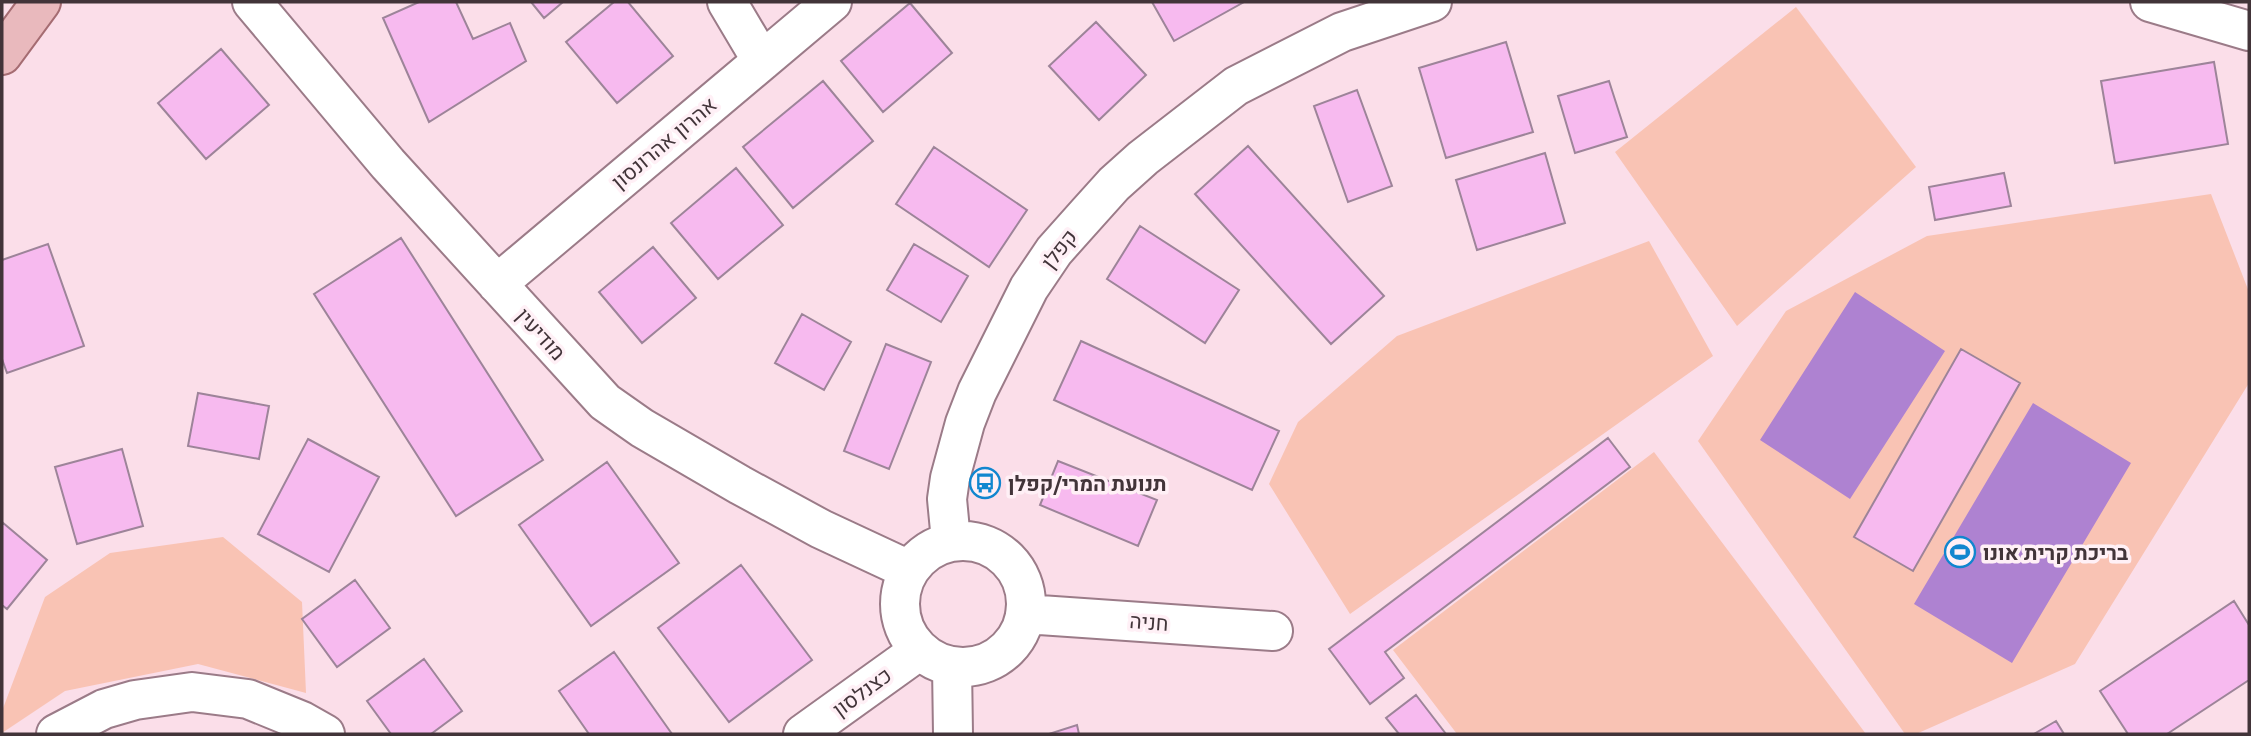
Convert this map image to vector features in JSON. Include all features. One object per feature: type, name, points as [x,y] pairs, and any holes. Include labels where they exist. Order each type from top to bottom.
[{"type":"main road","points":[[2,55],[41,2]]},
{"type":"street","name":"מודיעין","points":[[252,2],[388,164],[605,402],[642,428],[821,529],[909,570]]},
{"type":"street","points":[[727,2],[762,61]]},
{"type":"street","name":"אהרון אהרונסון","points":[[497,284],[832,2]]},
{"type":"street","name":"קפלן","points":[[951,541],[947,499],[965,423],[1010,324],[1029,288],[1054,251],[1114,184],[1236,86],[1342,32],[1432,2]]},
{"type":"street","points":[[2150,2],[2249,31]]},
{"type":"street","points":[[951,541],[971,541],[990,547],[1007,558],[1019,575],[1025,594],[1025,614],[1020,630],[1011,644],[999,656],[968,667],[936,658],[908,637],[901,621],[899,604],[902,586],[909,570],[927,551],[951,541]]},
{"type":"street","name":"חניה","points":[[1025,614],[1273,631]]},
{"type":"street","points":[[936,658],[953,734]]},
{"type":"street","name":"כצנלסון","points":[[803,734],[936,658]]},
{"type":"street","points":[[56,734],[104,709],[135,700],[192,692],[248,699],[326,734]]},
{"type":"shaded area","points":[[1796,7],[1916,167],[1737,326],[1615,152]]},
{"type":"shaded area","name":"בריכת קרית אונו","points":[[2211,194],[2249,292],[2249,383],[2075,664],[1916,734],[1905,734],[1698,441],[1786,311],[1927,236]]},
{"type":"shaded area","points":[[1649,241],[1713,356],[1350,614],[1269,484],[1298,422],[1397,336]]},
{"type":"shaded area","points":[[1855,292],[1945,351],[1850,499],[1760,440]]},
{"type":"shaded area","points":[[2033,403],[2131,463],[2012,663],[1914,604]]},
{"type":"shaded area","points":[[1654,452],[1866,734],[1457,734],[1393,650]]},
{"type":"shaded area","points":[[223,537],[302,602],[306,693],[198,664],[65,691],[2,733],[2,711],[45,597],[110,553]]},
{"type":"building","points":[[419,2],[456,2],[473,39],[510,23],[526,61],[429,122],[383,18]]},
{"type":"building","points":[[531,2],[563,2],[544,18]]},
{"type":"building","points":[[614,2],[628,2],[673,56],[617,103],[566,42]]},
{"type":"building","points":[[1152,2],[1244,2],[1174,41]]},
{"type":"building","points":[[910,3],[952,53],[883,112],[841,61]]},
{"type":"building","points":[[1096,22],[1146,75],[1099,120],[1049,66]]},
{"type":"building","points":[[1506,42],[1533,132],[1446,158],[1419,68]]},
{"type":"building","points":[[221,49],[269,105],[206,159],[158,103]]},
{"type":"building","points":[[2214,62],[2228,144],[2115,163],[2101,81]]},
{"type":"building","points":[[823,81],[873,141],[793,208],[743,147]]},
{"type":"building","points":[[1609,81],[1627,137],[1575,153],[1558,96]]},
{"type":"building","points":[[1357,90],[1392,186],[1348,202],[1314,106]]},
{"type":"building","points":[[1248,146],[1384,296],[1331,344],[1195,194]]},
{"type":"building","points":[[934,147],[1027,210],[989,267],[896,204]]},
{"type":"building","points":[[1545,153],[1565,223],[1477,250],[1456,180]]},
{"type":"building","points":[[736,168],[783,225],[718,279],[671,223]]},
{"type":"building","points":[[2004,173],[2011,206],[1935,220],[1929,187]]},
{"type":"building","points":[[1140,226],[1239,290],[1205,343],[1107,279]]},
{"type":"building","points":[[401,238],[543,460],[456,516],[314,294]]},
{"type":"building","points":[[48,244],[84,346],[7,373],[2,359],[2,260]]},
{"type":"building","points":[[914,244],[968,276],[941,322],[887,290]]},
{"type":"building","points":[[653,247],[696,298],[642,343],[599,292]]},
{"type":"building","points":[[802,314],[851,342],[824,390],[775,363]]},
{"type":"building","points":[[1081,341],[1279,431],[1252,490],[1054,400]]},
{"type":"building","points":[[886,344],[931,362],[889,469],[844,451]]},
{"type":"building","points":[[1961,349],[2020,383],[1913,571],[1854,537]]},
{"type":"building","points":[[198,393],[269,406],[259,459],[188,446]]},
{"type":"building","points":[[1608,438],[1630,467],[1385,652],[1404,678],[1370,704],[1329,649]]},
{"type":"building","points":[[308,439],[379,477],[329,572],[258,534]]},
{"type":"building","points":[[122,449],[143,526],[77,544],[55,467]]},
{"type":"building","points":[[1058,461],[1157,500],[1138,546],[1040,505]]},
{"type":"building","points":[[607,462],[679,563],[591,626],[519,525]]},
{"type":"building","points":[[2,522],[47,560],[7,609],[2,605]]},
{"type":"building","points":[[741,565],[812,660],[729,722],[658,628]]},
{"type":"building","points":[[355,580],[390,628],[337,667],[302,619]]},
{"type":"building","points":[[2234,601],[2249,625],[2249,680],[2167,734],[2128,734],[2100,691]]},
{"type":"building","points":[[614,652],[672,734],[589,734],[559,691]]},
{"type":"building","points":[[424,659],[462,711],[431,734],[391,734],[367,701]]},
{"type":"building","points":[[1416,695],[1446,734],[1399,734],[1386,718]]},
{"type":"building","points":[[2056,721],[2064,734],[2034,734]]},
{"type":"building","points":[[1077,725],[1079,734],[1049,734]]},
{"type":"place","name":"תנועת המרי/קפלן","points":[[985,483]]},
{"type":"place","name":"בריכת קרית אונו","points":[[1960,552]]}]
